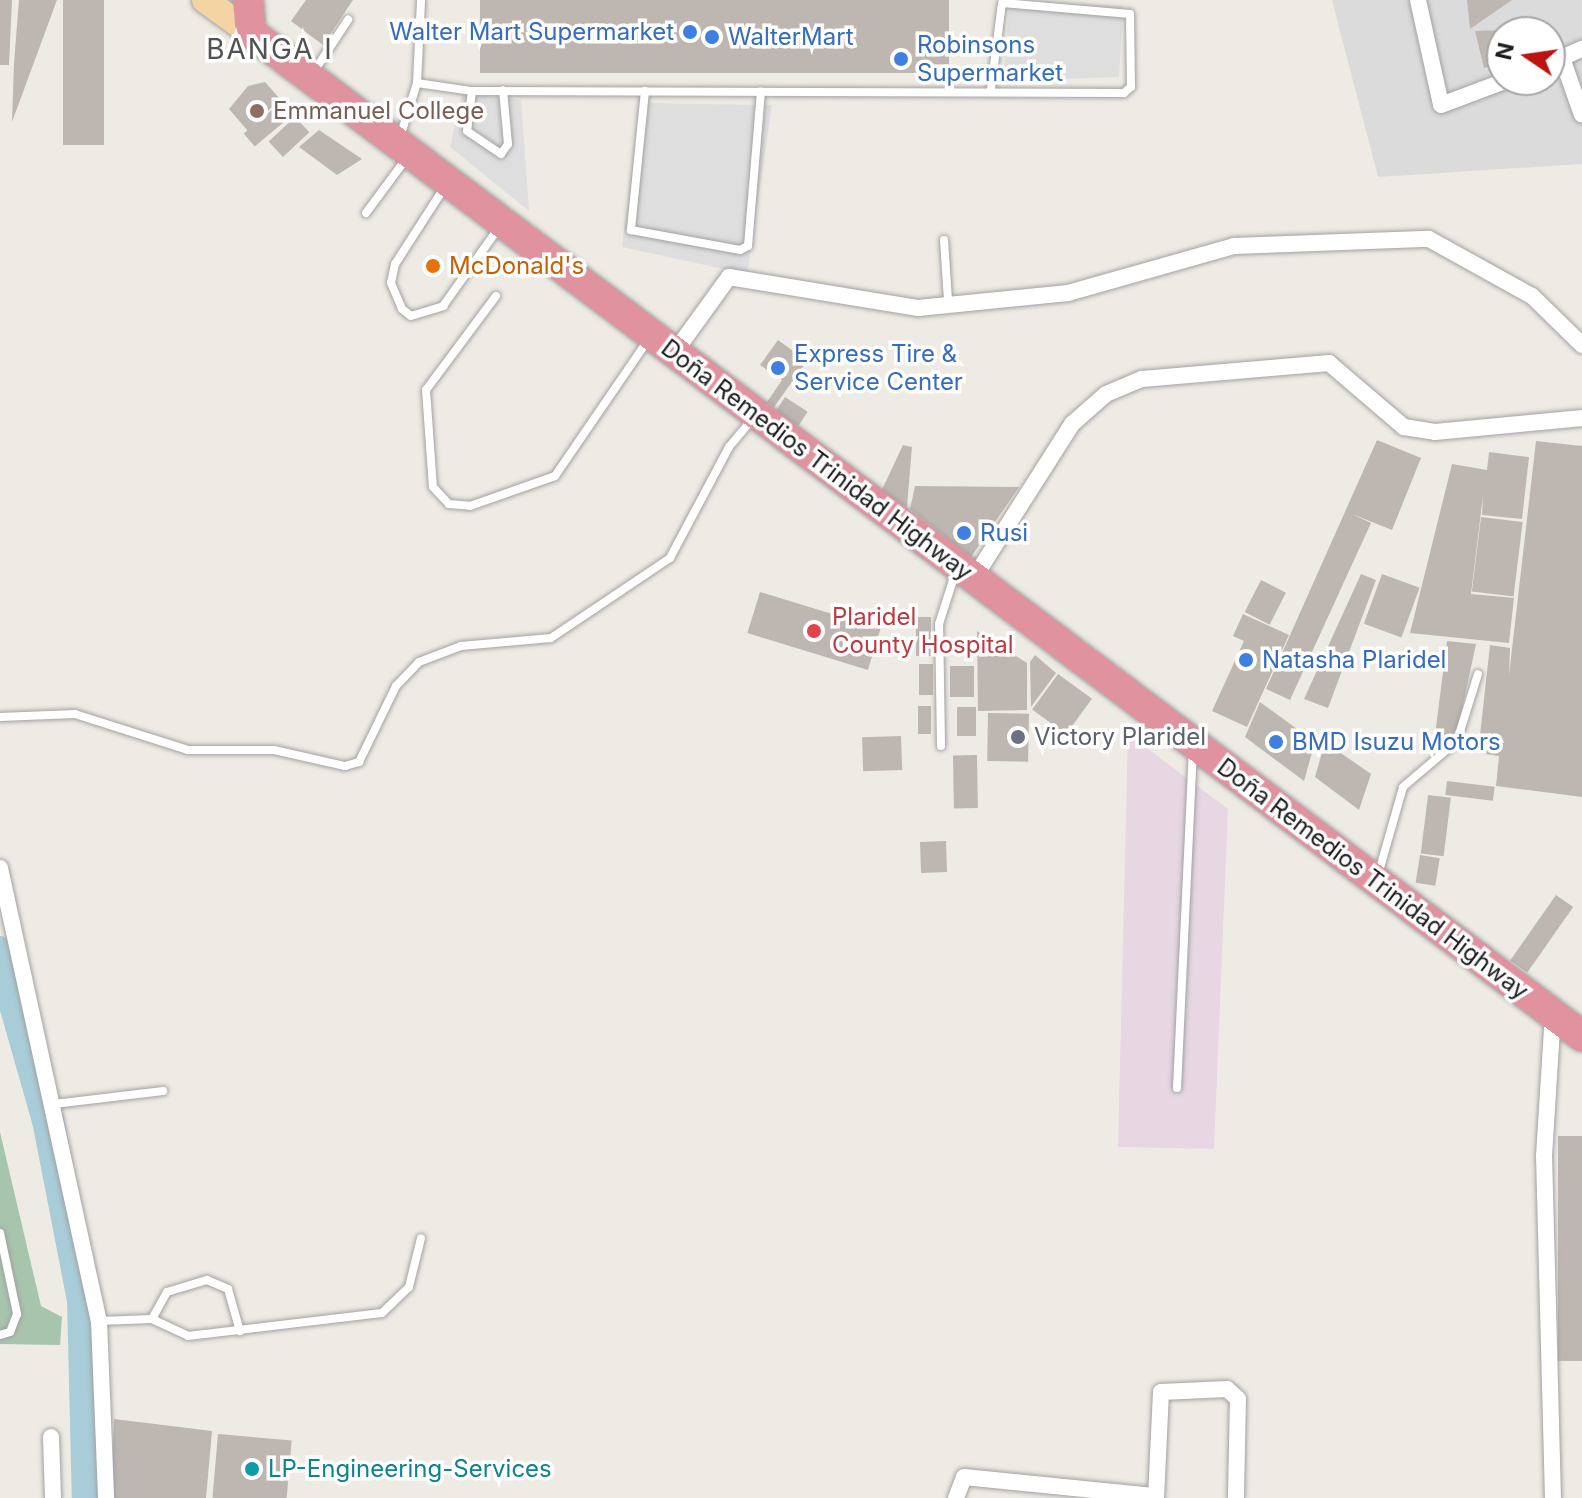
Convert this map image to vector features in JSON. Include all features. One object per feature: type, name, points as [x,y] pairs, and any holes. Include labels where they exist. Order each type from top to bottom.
[{"type":"highway","points":[[248,0],[251,33]]},
{"type":"highway","name":"Doña Remedios Trinidad Highway","points":[[251,33],[1582,1036]]},
{"type":"main road","name":"Doña Remedios Trinidad Highway","points":[[205,0],[251,33]]},
{"type":"street","points":[[1418,0],[1441,105],[1486,88]]},
{"type":"street","points":[[1566,81],[1582,115]]},
{"type":"street","points":[[663,345],[729,277],[868,305],[948,301],[1068,293],[1234,246],[1429,239],[1532,296],[1582,345]]},
{"type":"street","points":[[966,572],[1072,424],[1106,394],[1142,379],[1329,363],[1404,427],[1435,432],[1582,418]]},
{"type":"street","points":[[0,868],[99,1321],[106,1498]]},
{"type":"street","points":[[1553,1013],[1544,1155],[1553,1498]]},
{"type":"street","points":[[956,1498],[964,1477],[1156,1497],[1161,1392],[1227,1389],[1238,1399],[1236,1498]]},
{"type":"street","points":[[51,1437],[53,1498]]},
{"type":"lane","points":[[366,213],[405,147],[417,83],[421,0]]},
{"type":"lane","points":[[417,83],[472,91],[991,89],[1124,93],[1131,87],[1130,14],[1002,3],[991,89]]},
{"type":"lane","points":[[310,77],[348,20]]},
{"type":"lane","points":[[472,91],[467,131],[501,154],[508,144],[503,90]]},
{"type":"lane","points":[[645,91],[631,230],[740,250],[748,246],[761,92]]},
{"type":"lane","points":[[449,181],[395,264],[391,283],[402,309],[411,316],[443,306],[503,222]]},
{"type":"lane","points":[[944,240],[948,301]]},
{"type":"lane","points":[[496,296],[426,390],[433,487],[449,504],[470,506],[555,476],[663,345]]},
{"type":"lane","points":[[0,717],[75,714],[188,750],[274,750],[345,766],[359,762],[396,686],[419,662],[461,646],[551,638],[670,558],[729,447],[756,414]]},
{"type":"lane","points":[[941,746],[939,624],[966,572]]},
{"type":"lane","points":[[1376,883],[1403,787],[1457,741],[1478,674]]},
{"type":"lane","points":[[1177,1088],[1193,745]]},
{"type":"lane","points":[[54,1104],[163,1091]]},
{"type":"lane","points":[[0,1233],[17,1314],[10,1332],[0,1335]]},
{"type":"lane","points":[[99,1321],[152,1319],[188,1336],[382,1313],[409,1287],[421,1238]]},
{"type":"lane","points":[[152,1319],[167,1292],[207,1280],[228,1289],[240,1331]]},
{"type":"shaded area","points":[[1332,0],[1582,0],[1582,164],[1378,177]]},
{"type":"shaded area","points":[[1010,1],[1123,6],[1119,77],[1003,81]]},
{"type":"shaded area","points":[[462,93],[521,100],[529,211],[450,147]]},
{"type":"shaded area","points":[[641,103],[772,105],[747,274],[622,247]]},
{"type":"shaded area","points":[[1128,734],[1228,809],[1214,1149],[1118,1147]]},
{"type":"green space","points":[[0,1132],[41,1306],[62,1317],[60,1345],[0,1344]]},
{"type":"building","points":[[0,0],[12,0],[9,65],[0,65]]},
{"type":"building","points":[[19,0],[57,0],[12,122],[14,63]]},
{"type":"building","points":[[63,0],[104,0],[104,145],[63,145]]},
{"type":"building","points":[[306,0],[353,0],[323,45],[291,21]]},
{"type":"building","name":"WalterMart","points":[[480,0],[949,0],[949,73],[480,73]]},
{"type":"building","points":[[1467,0],[1512,0],[1486,16],[1470,29]]},
{"type":"building","points":[[1475,31],[1486,31],[1486,68],[1484,68]]},
{"type":"building","points":[[265,82],[280,99],[248,131],[229,109],[248,86]]},
{"type":"building","points":[[279,104],[290,117],[255,147],[244,134]]},
{"type":"building","points":[[295,117],[309,132],[283,157],[269,142]]},
{"type":"building","points":[[319,130],[362,159],[337,175],[299,147]]},
{"type":"building","points":[[778,340],[807,361],[774,407],[767,402],[782,380],[760,365]]},
{"type":"building","points":[[785,397],[808,412],[798,426],[776,411]]},
{"type":"building","points":[[1377,440],[1421,458],[1392,530],[1352,514],[1371,523],[1290,700],[1266,689]]},
{"type":"building","points":[[1536,441],[1582,446],[1582,797],[1496,786],[1499,756],[1478,753],[1490,645],[1510,648],[1509,675]]},
{"type":"building","points":[[903,445],[912,447],[907,507],[880,494]]},
{"type":"building","points":[[1489,452],[1529,457],[1522,519],[1482,515],[1483,496],[1471,594],[1514,598],[1509,643],[1410,633],[1452,464],[1487,470]]},
{"type":"building","name":"Rusi","points":[[915,486],[1019,487],[971,557],[910,509]]},
{"type":"building","points":[[1481,517],[1523,522],[1514,597],[1472,591]]},
{"type":"building","points":[[1361,574],[1376,580],[1328,708],[1304,699]]},
{"type":"building","points":[[1382,574],[1420,588],[1401,637],[1364,624]]},
{"type":"building","points":[[1261,580],[1286,593],[1270,625],[1245,612]]},
{"type":"building","name":"Plaridel County Hospital","points":[[760,592],[880,629],[868,670],[747,633]]},
{"type":"building","points":[[1243,614],[1289,635],[1247,727],[1212,711],[1244,641],[1233,636]]},
{"type":"building","points":[[916,617],[931,617],[931,656],[916,656]]},
{"type":"building","points":[[977,631],[1027,663],[1027,710],[978,711]]},
{"type":"building","points":[[1447,641],[1476,644],[1456,737],[1435,735]]},
{"type":"building","points":[[1035,655],[1056,673],[1031,707],[1030,662]]},
{"type":"building","points":[[919,664],[933,664],[933,695],[919,695]]},
{"type":"building","points":[[950,666],[974,666],[974,697],[950,697]]},
{"type":"building","points":[[1058,674],[1092,699],[1066,734],[1032,710]]},
{"type":"building","points":[[1260,702],[1315,742],[1304,781],[1245,737]]},
{"type":"building","points":[[918,706],[931,706],[931,734],[918,734]]},
{"type":"building","points":[[957,707],[976,707],[976,736],[957,736]]},
{"type":"building","points":[[988,713],[1029,714],[1028,762],[987,761]]},
{"type":"building","points":[[901,736],[902,770],[863,771],[862,737]]},
{"type":"building","points":[[1325,742],[1371,774],[1359,810],[1315,777]]},
{"type":"building","points":[[953,755],[977,755],[978,808],[954,808]]},
{"type":"building","points":[[1447,781],[1495,787],[1493,801],[1445,795]]},
{"type":"building","points":[[1428,795],[1451,798],[1444,856],[1421,854]]},
{"type":"building","points":[[946,841],[947,872],[921,873],[920,842]]},
{"type":"building","points":[[1420,855],[1440,858],[1435,886],[1416,883]]},
{"type":"building","points":[[1556,895],[1573,907],[1527,973],[1510,961]]},
{"type":"building","points":[[1558,1136],[1582,1136],[1582,1361],[1558,1361]]},
{"type":"building","points":[[114,1419],[212,1431],[206,1498],[111,1498]]},
{"type":"building","name":"LP-Engineering-Services","points":[[218,1434],[292,1440],[287,1498],[212,1498]]},
{"type":"waterway","points":[[0,952],[48,1120],[83,1300],[88,1498]]},
{"type":"place","name":"Walter Mart Supermarket","points":[[690,32]]},
{"type":"place","name":"WalterMart","points":[[712,37]]},
{"type":"place","name":"Robinsons Supermarket","points":[[901,59]]},
{"type":"place","name":"Emmanuel College","points":[[257,111]]},
{"type":"place","name":"McDonald's","points":[[433,266]]},
{"type":"place","name":"Express Tire & Service Center","points":[[778,368]]},
{"type":"place","name":"Rusi","points":[[964,533]]},
{"type":"place","name":"Plaridel County Hospital","points":[[814,631]]},
{"type":"place","name":"Natasha Plaridel","points":[[1246,660]]},
{"type":"place","name":"Victory Plaridel","points":[[1018,737]]},
{"type":"place","name":"BMD Isuzu Motors","points":[[1276,742]]},
{"type":"place","name":"LP-Engineering-Services","points":[[252,1469]]},
{"type":"district","name":"BANGA I","points":[[270,49]]}]
